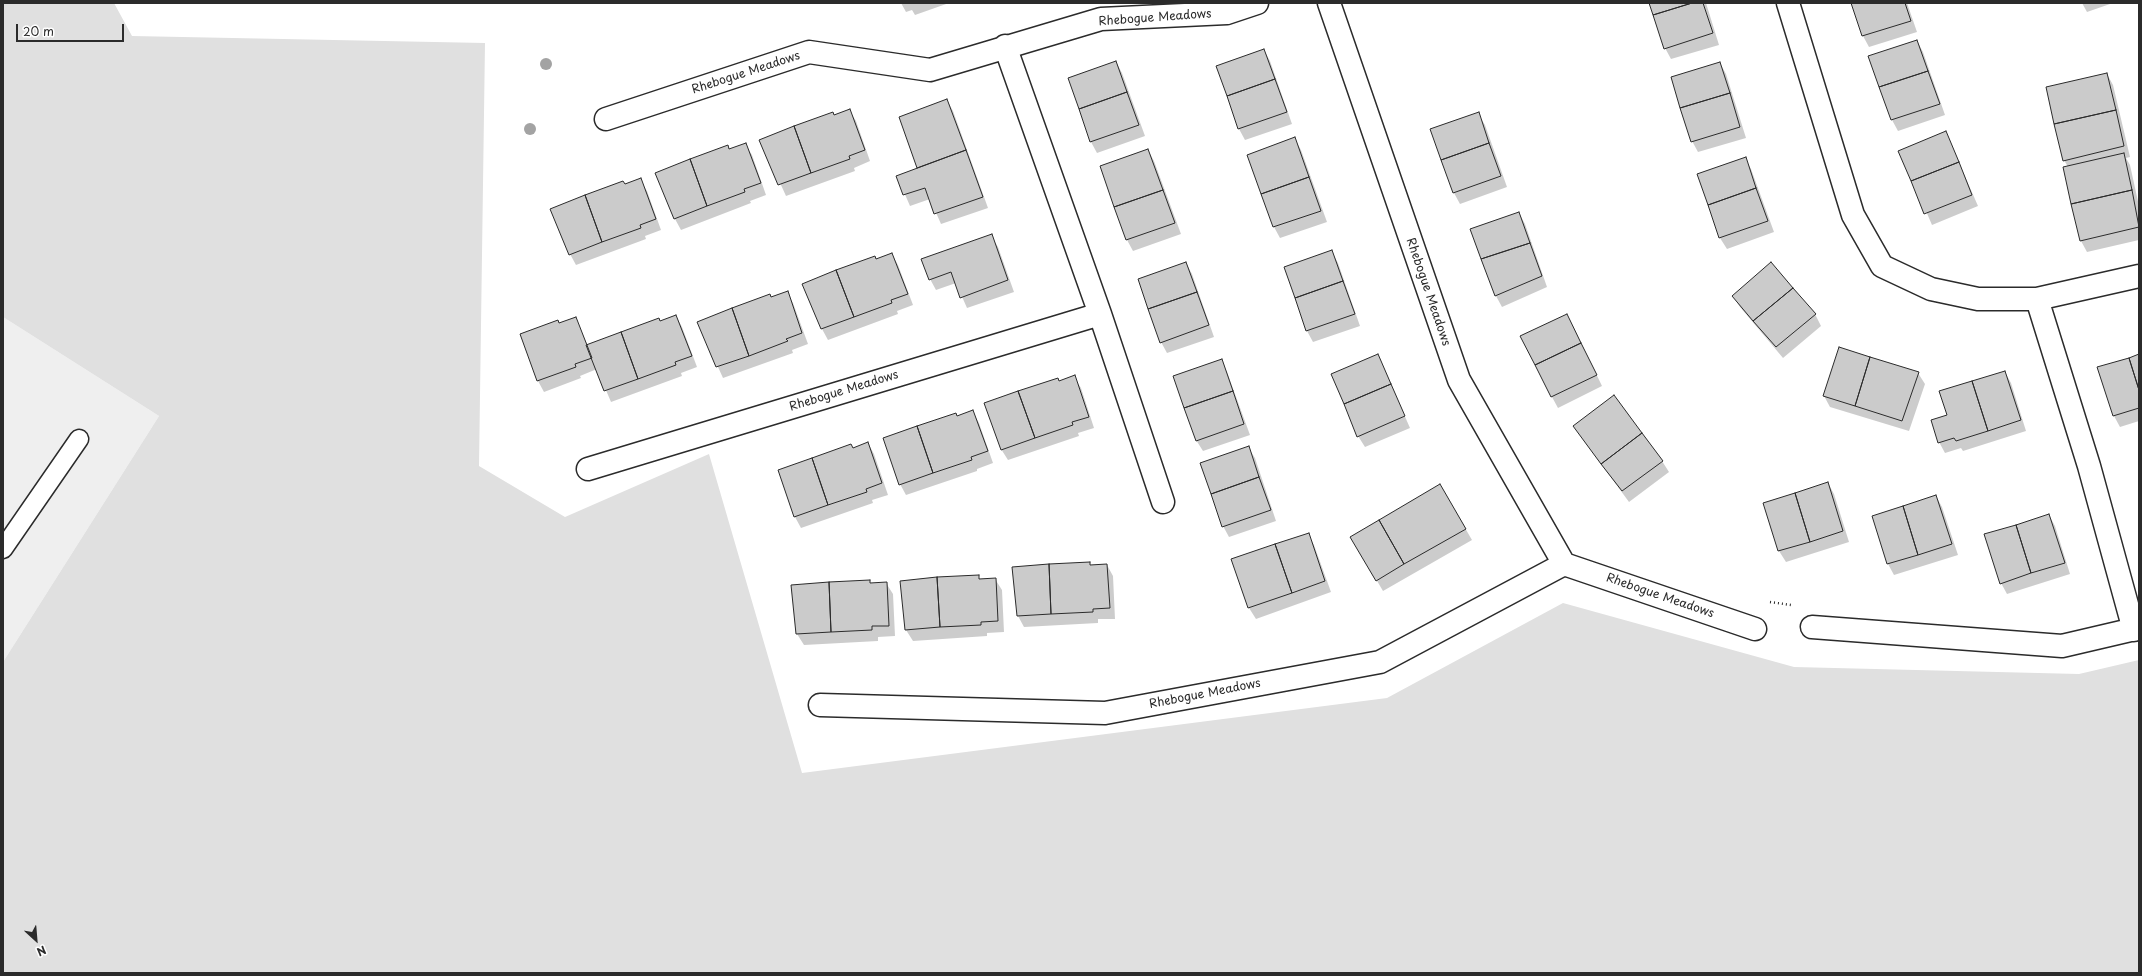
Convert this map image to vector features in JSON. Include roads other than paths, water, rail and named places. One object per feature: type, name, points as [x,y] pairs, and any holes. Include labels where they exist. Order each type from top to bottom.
[{"type":"street","name":"Rhebogue Meadows","points":[[606,119],[809,52],[930,70],[1005,46],[1101,20],[1227,13],[1257,3]]},
{"type":"street","name":"Rhebogue Meadows","points":[[1329,3],[1459,380],[1564,564],[1755,629]]},
{"type":"street","points":[[1788,3],[1853,215],[1882,266],[1932,289],[1978,299],[2037,299],[2139,276]]},
{"type":"street","points":[[1005,46],[1100,314],[1163,502]]},
{"type":"street","points":[[1812,627],[2062,646],[2136,629],[2090,466],[2037,299]]},
{"type":"street","name":"Rhebogue Meadows","points":[[588,468],[1100,314]]},
{"type":"street","name":"Rhebogue Meadows","points":[[820,705],[1104,713],[1380,662],[1564,564]]},
{"type":"lane","points":[[3,549],[78,439]]}]
